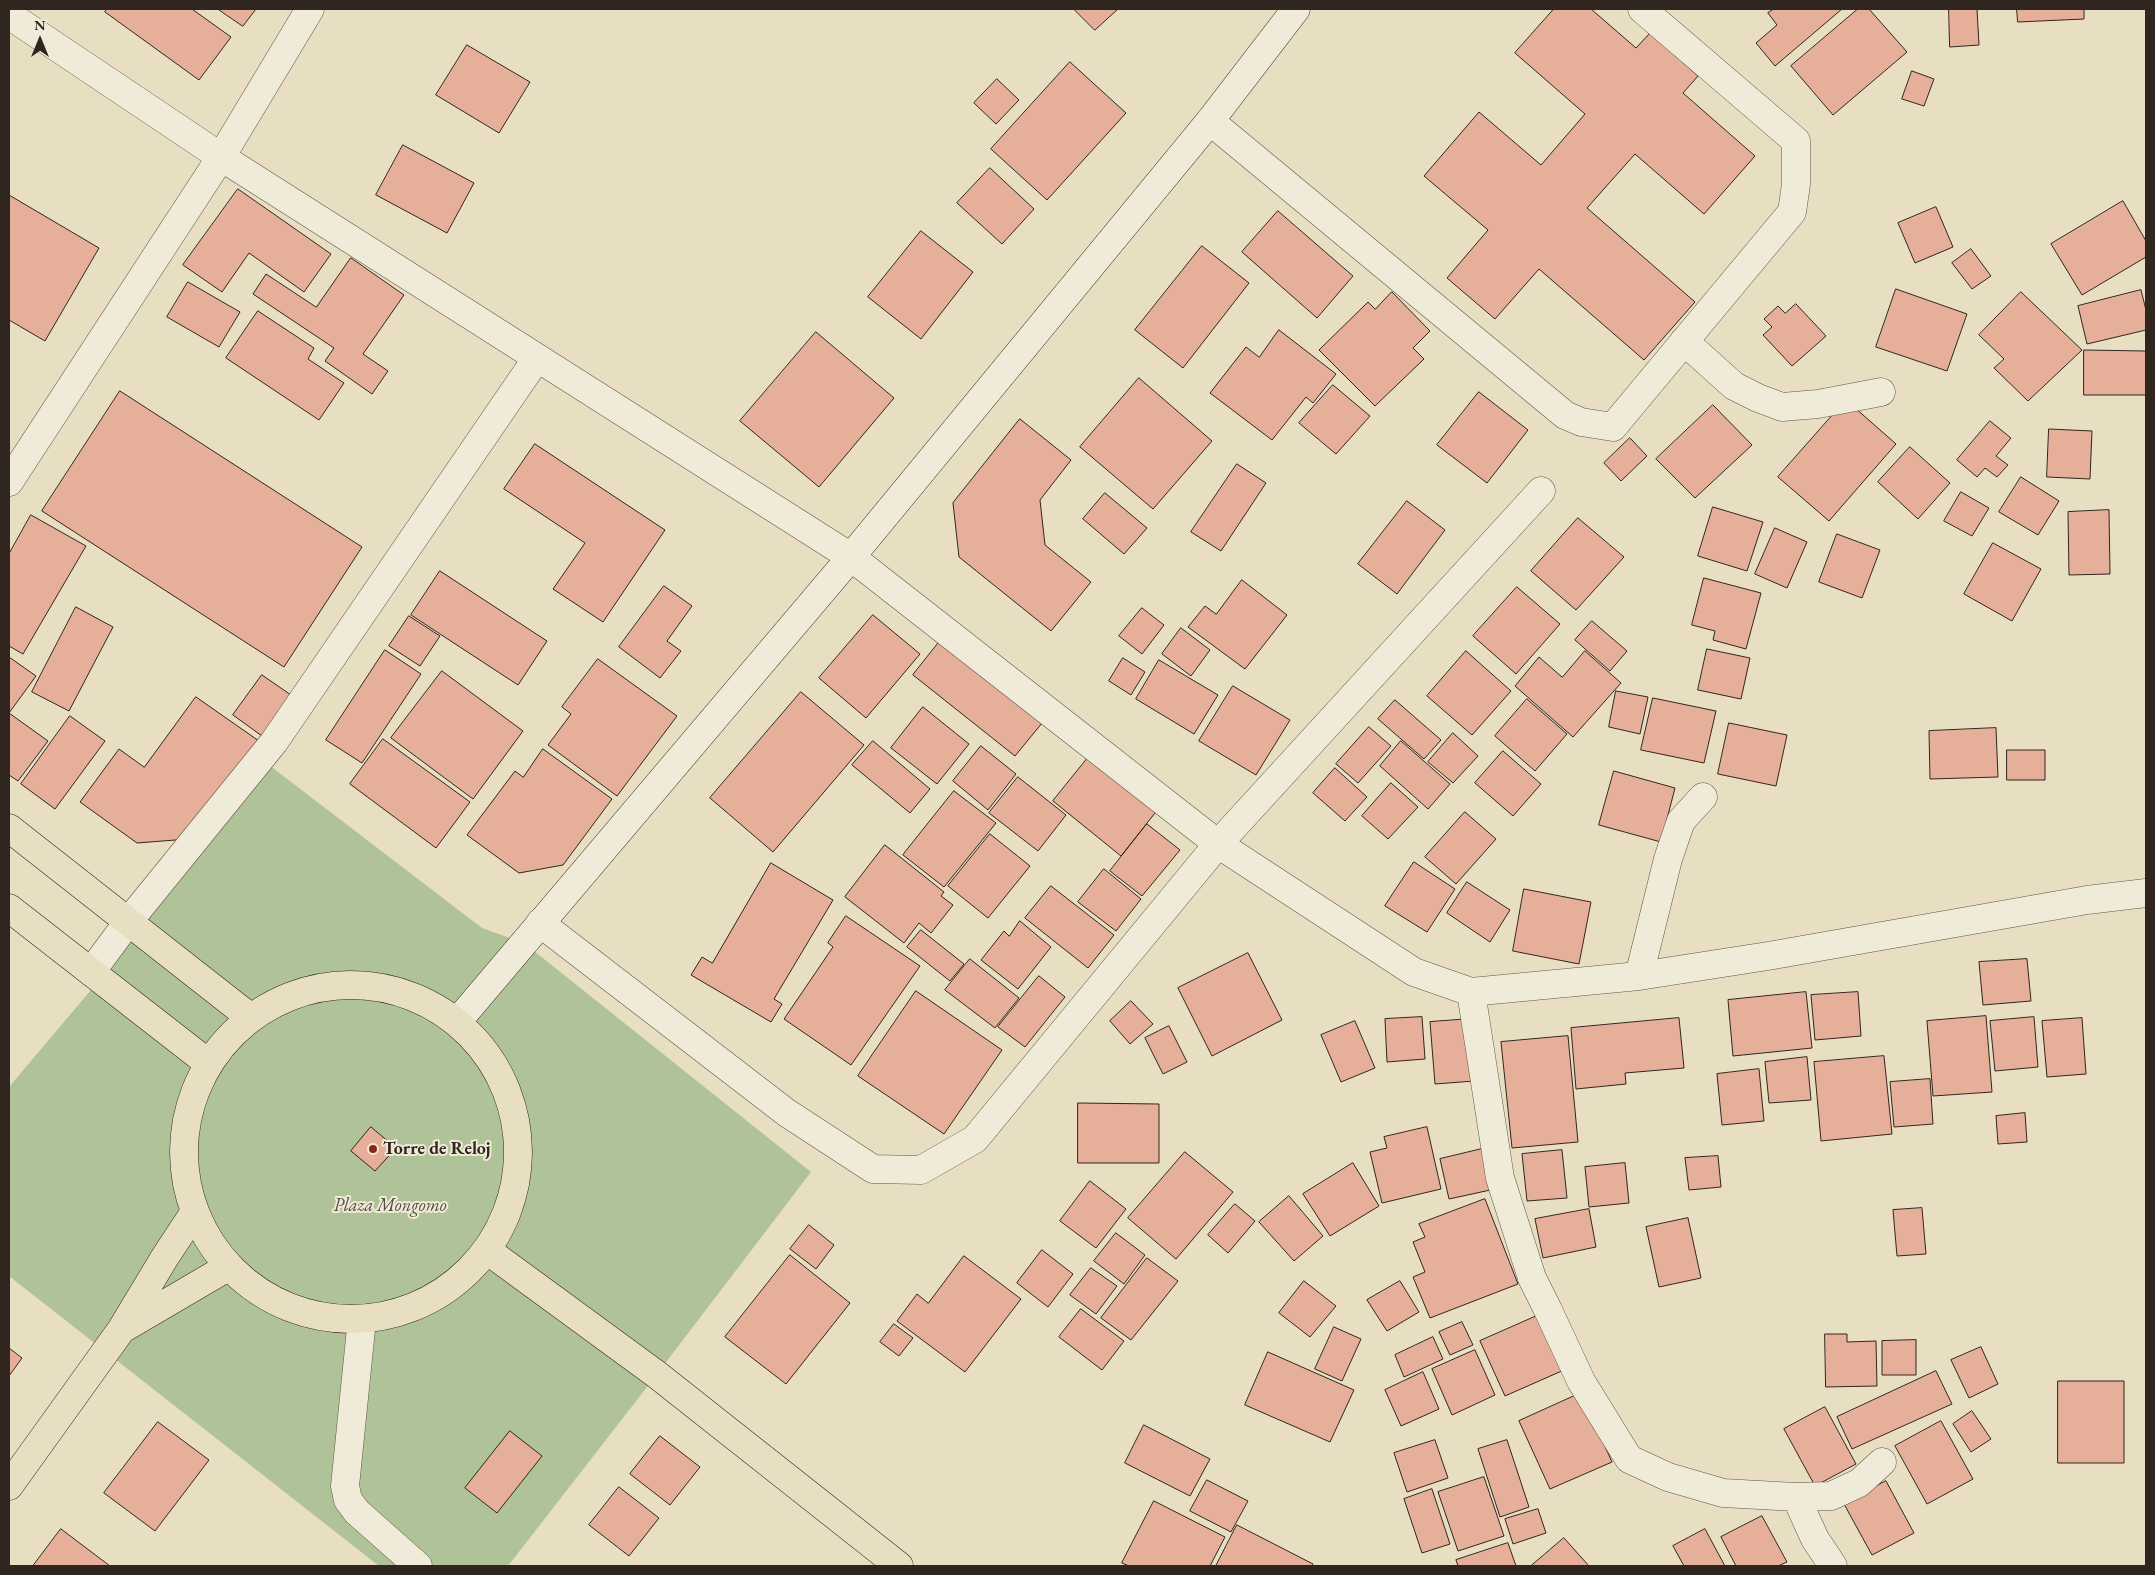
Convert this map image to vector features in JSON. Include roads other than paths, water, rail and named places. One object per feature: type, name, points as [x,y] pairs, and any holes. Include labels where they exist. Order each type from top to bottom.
[{"type":"main road","points":[[9,828],[251,1018]]},
{"type":"main road","points":[[9,908],[208,1063]]},
{"type":"main road","points":[[332,986],[377,987],[419,999],[457,1022],[491,1059],[513,1105],[520,1156],[511,1206],[488,1251],[454,1286],[410,1310],[362,1319],[312,1316],[266,1297],[228,1267],[209,1242],[194,1213],[184,1176],[184,1137],[192,1098],[208,1063],[228,1039],[251,1018],[290,996],[332,986]]},
{"type":"main road","points":[[9,1486],[121,1330],[194,1213]]},
{"type":"main road","points":[[488,1251],[656,1374],[899,1566]]},
{"type":"main road","points":[[121,1330],[228,1267]]},
{"type":"street","points":[[9,482],[221,158],[310,9]]},
{"type":"street","points":[[457,1022],[851,557],[1210,121],[1296,9]]},
{"type":"street","points":[[1210,121],[1566,415],[1581,422],[1613,427],[1792,212],[1796,184],[1796,141],[1642,9]]},
{"type":"street","points":[[9,15],[221,158],[851,557],[1218,844],[1414,972],[1471,992],[1639,976],[1768,956],[2087,900],[2146,893]]},
{"type":"street","points":[[1684,341],[1734,386],[1782,407],[1818,404],[1881,392]]},
{"type":"street","points":[[91,972],[128,922],[274,742],[537,358]]},
{"type":"street","points":[[540,923],[787,1113],[865,1164],[873,1169],[921,1170],[975,1139],[1218,844],[1541,491]]},
{"type":"street","points":[[1639,976],[1668,859],[1681,821],[1703,796]]},
{"type":"street","points":[[1471,992],[1500,1178],[1532,1278],[1581,1381],[1628,1459],[1668,1477],[1723,1493],[1796,1497],[1831,1496],[1859,1483],[1882,1462]]},
{"type":"street","points":[[362,1319],[345,1486],[348,1500],[357,1512],[418,1566]]},
{"type":"street","points":[[1796,1497],[1815,1539],[1833,1566]]},
{"type":"place","name":"Torre de Reloj","points":[[373,1149]]},
{"type":"park label","name":"Plaza Mongomo","points":[[390,1206]]}]
